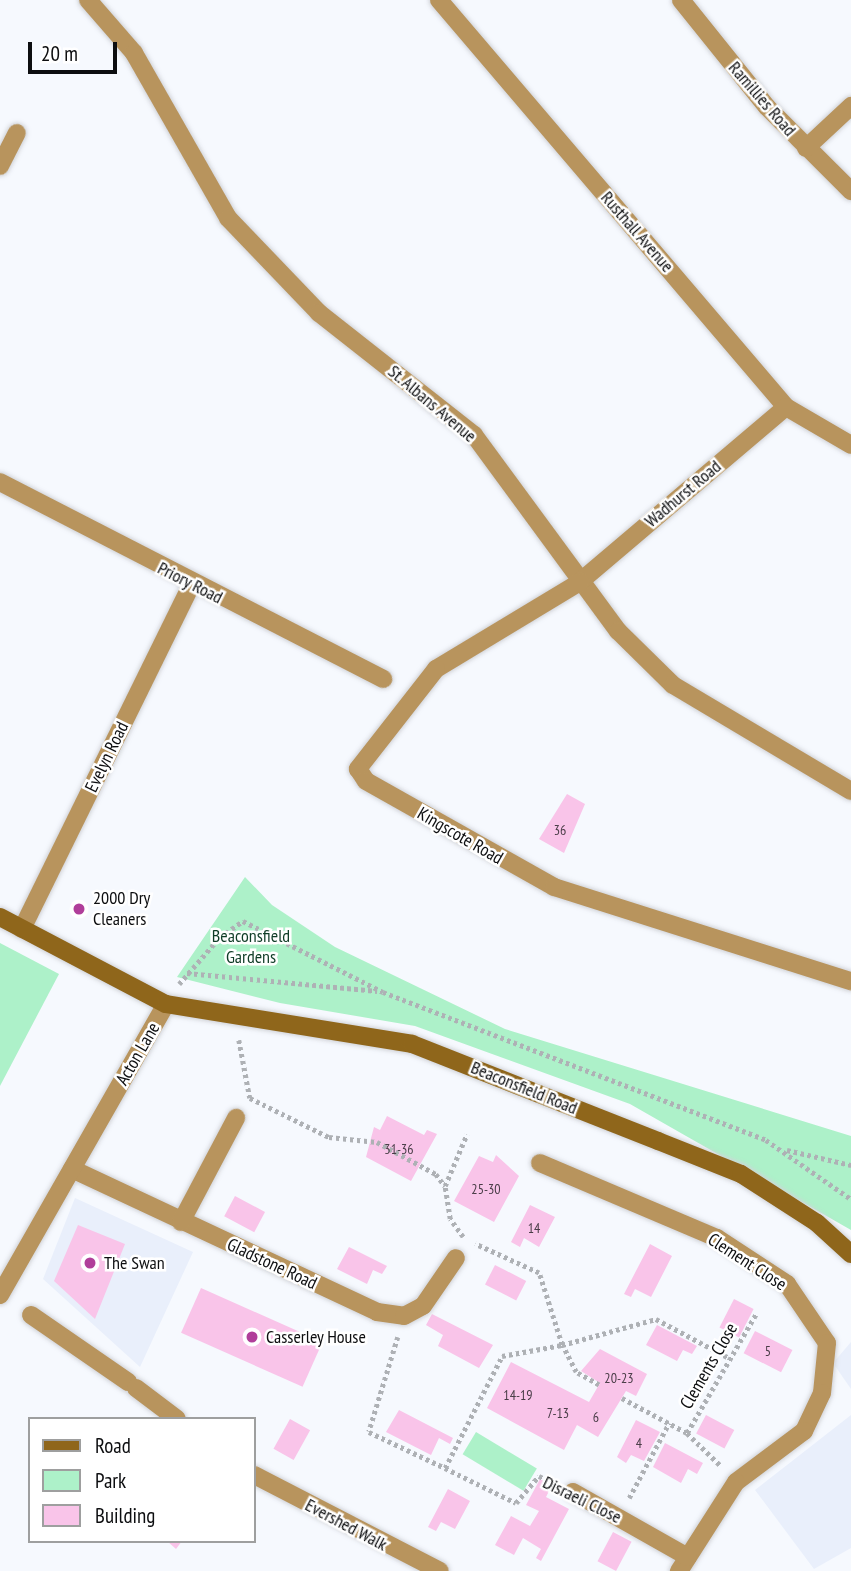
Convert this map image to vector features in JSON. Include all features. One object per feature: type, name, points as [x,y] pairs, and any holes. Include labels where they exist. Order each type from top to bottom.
[{"type":"main road","name":"Acton Lane","points":[[0,917],[166,1004]]},
{"type":"main road","name":"Beaconsfield Road","points":[[166,1004],[412,1044],[741,1174],[817,1223],[851,1254]]},
{"type":"street","name":"St. Albans Avenue","points":[[88,0],[134,53],[228,218],[318,313],[474,435],[618,631],[673,685],[851,791]]},
{"type":"street","name":"Rusthall Avenue","points":[[439,0],[786,407],[851,445]]},
{"type":"street","name":"Ramillies Road","points":[[681,0],[806,148],[851,191]]},
{"type":"street","points":[[806,148],[851,106]]},
{"type":"street","points":[[0,166],[17,133]]},
{"type":"street","name":"Wadhurst Road","points":[[580,582],[786,407]]},
{"type":"street","name":"Priory Road","points":[[0,482],[191,585],[383,679]]},
{"type":"street","name":"Kingscote Road","points":[[580,582],[436,669],[362,757],[358,769],[366,781],[554,887],[851,981]]},
{"type":"street","name":"Evelyn Road","points":[[22,929],[191,585]]},
{"type":"street","name":"Acton Lane","points":[[0,1295],[8,1262],[72,1169],[166,1004]]},
{"type":"street","points":[[181,1222],[236,1118]]},
{"type":"street","name":"Clement Close","points":[[540,1163],[717,1238],[787,1284],[827,1343],[822,1393],[803,1431],[736,1482],[683,1564]]},
{"type":"street","name":"Gladstone Road","points":[[72,1169],[377,1312],[404,1316]]},
{"type":"street","points":[[404,1316],[423,1306],[456,1258]]},
{"type":"street","points":[[31,1315],[174,1417]]},
{"type":"street","name":"Evershed Walk","points":[[256,1476],[440,1571]]},
{"type":"street","name":"Disraeli Close","points":[[573,1492],[618,1518],[683,1564]]},
{"type":"path","points":[[383,992],[186,973],[243,921],[383,992],[776,1146],[851,1165]]},
{"type":"path","points":[[242,1045],[250,1098],[329,1137],[377,1142],[436,1174],[445,1186],[450,1219],[466,1240],[539,1273],[562,1345],[576,1372],[599,1385]]},
{"type":"path","points":[[445,1186],[467,1134]]},
{"type":"path","points":[[776,1146],[851,1199]]},
{"type":"path","points":[[456,1258],[466,1240]]},
{"type":"path","name":"Clements Close","points":[[687,1433],[756,1314]]},
{"type":"path","name":"Disraeli Close","points":[[404,1316],[369,1432],[516,1503],[539,1476],[573,1492]]},
{"type":"path","points":[[445,1468],[502,1356],[562,1345],[656,1319],[729,1357]]},
{"type":"path","points":[[622,1398],[687,1433],[736,1482]]},
{"type":"path","points":[[618,1518],[669,1423]]},
{"type":"shaded area","points":[[75,1198],[193,1252],[140,1367],[43,1279]]},
{"type":"shaded area","points":[[851,1342],[851,1389],[833,1363]]},
{"type":"shaded area","points":[[851,1415],[851,1548],[814,1569],[755,1490]]},
{"type":"green space","name":"Beaconsfield Gardens","points":[[245,877],[272,905],[335,947],[505,1029],[851,1136],[851,1230],[630,1104],[415,1026],[280,1003],[177,977]]},
{"type":"green space","points":[[0,943],[59,974],[0,1086]]},
{"type":"green space","points":[[476,1432],[537,1469],[523,1491],[463,1454]]},
{"type":"building","points":[[567,794],[585,804],[564,853],[539,839]]},
{"type":"building","points":[[387,1116],[424,1135],[427,1130],[437,1134],[411,1181],[366,1157],[374,1127],[380,1130]]},
{"type":"building","points":[[496,1155],[519,1176],[494,1222],[454,1201],[479,1156],[493,1162]]},
{"type":"building","points":[[235,1196],[265,1212],[254,1232],[224,1216]]},
{"type":"building","points":[[530,1205],[555,1217],[539,1247],[524,1238],[520,1247],[511,1242]]},
{"type":"building","name":"The Swan","points":[[78,1225],[125,1244],[95,1319],[54,1281]]},
{"type":"building","points":[[650,1244],[672,1256],[651,1297],[635,1289],[631,1297],[624,1294]]},
{"type":"building","points":[[349,1247],[387,1266],[382,1274],[373,1270],[367,1284],[337,1269]]},
{"type":"building","points":[[495,1265],[526,1281],[516,1300],[485,1285]]},
{"type":"building","name":"Casserley House","points":[[201,1288],[323,1342],[303,1387],[181,1333]]},
{"type":"building","points":[[734,1299],[754,1309],[739,1337],[719,1328]]},
{"type":"building","points":[[432,1314],[493,1345],[479,1368],[438,1346],[443,1335],[426,1325]]},
{"type":"building","points":[[657,1325],[697,1346],[692,1354],[683,1350],[677,1361],[646,1345]]},
{"type":"building","points":[[755,1331],[792,1350],[781,1372],[744,1353]]},
{"type":"building","points":[[600,1349],[647,1374],[636,1396],[626,1391],[598,1437],[577,1425],[564,1450],[487,1408],[511,1362],[589,1402],[600,1383],[581,1371]]},
{"type":"building","points":[[399,1410],[453,1438],[450,1444],[439,1438],[431,1455],[386,1432]]},
{"type":"building","points":[[706,1415],[734,1430],[724,1449],[696,1434]]},
{"type":"building","points":[[290,1419],[310,1430],[294,1460],[274,1449]]},
{"type":"building","points":[[636,1420],[660,1432],[644,1461],[631,1455],[626,1463],[617,1457]]},
{"type":"building","points":[[665,1443],[703,1463],[697,1474],[688,1469],[681,1483],[653,1467]]},
{"type":"building","points":[[540,1479],[552,1485],[546,1497],[569,1509],[541,1561],[536,1558],[541,1549],[523,1538],[514,1555],[495,1545],[511,1516],[530,1526],[539,1511],[526,1505]]},
{"type":"building","points":[[448,1489],[470,1501],[455,1529],[441,1522],[436,1531],[428,1527]]},
{"type":"building","points":[[613,1532],[632,1542],[616,1571],[598,1561]]},
{"type":"building","points":[[169,1543],[180,1543],[176,1549]]},
{"type":"place","name":"2000 Dry Cleaners","points":[[79,909]]},
{"type":"place","name":"The Swan","points":[[90,1263]]},
{"type":"place","name":"Casserley House","points":[[252,1337]]}]
